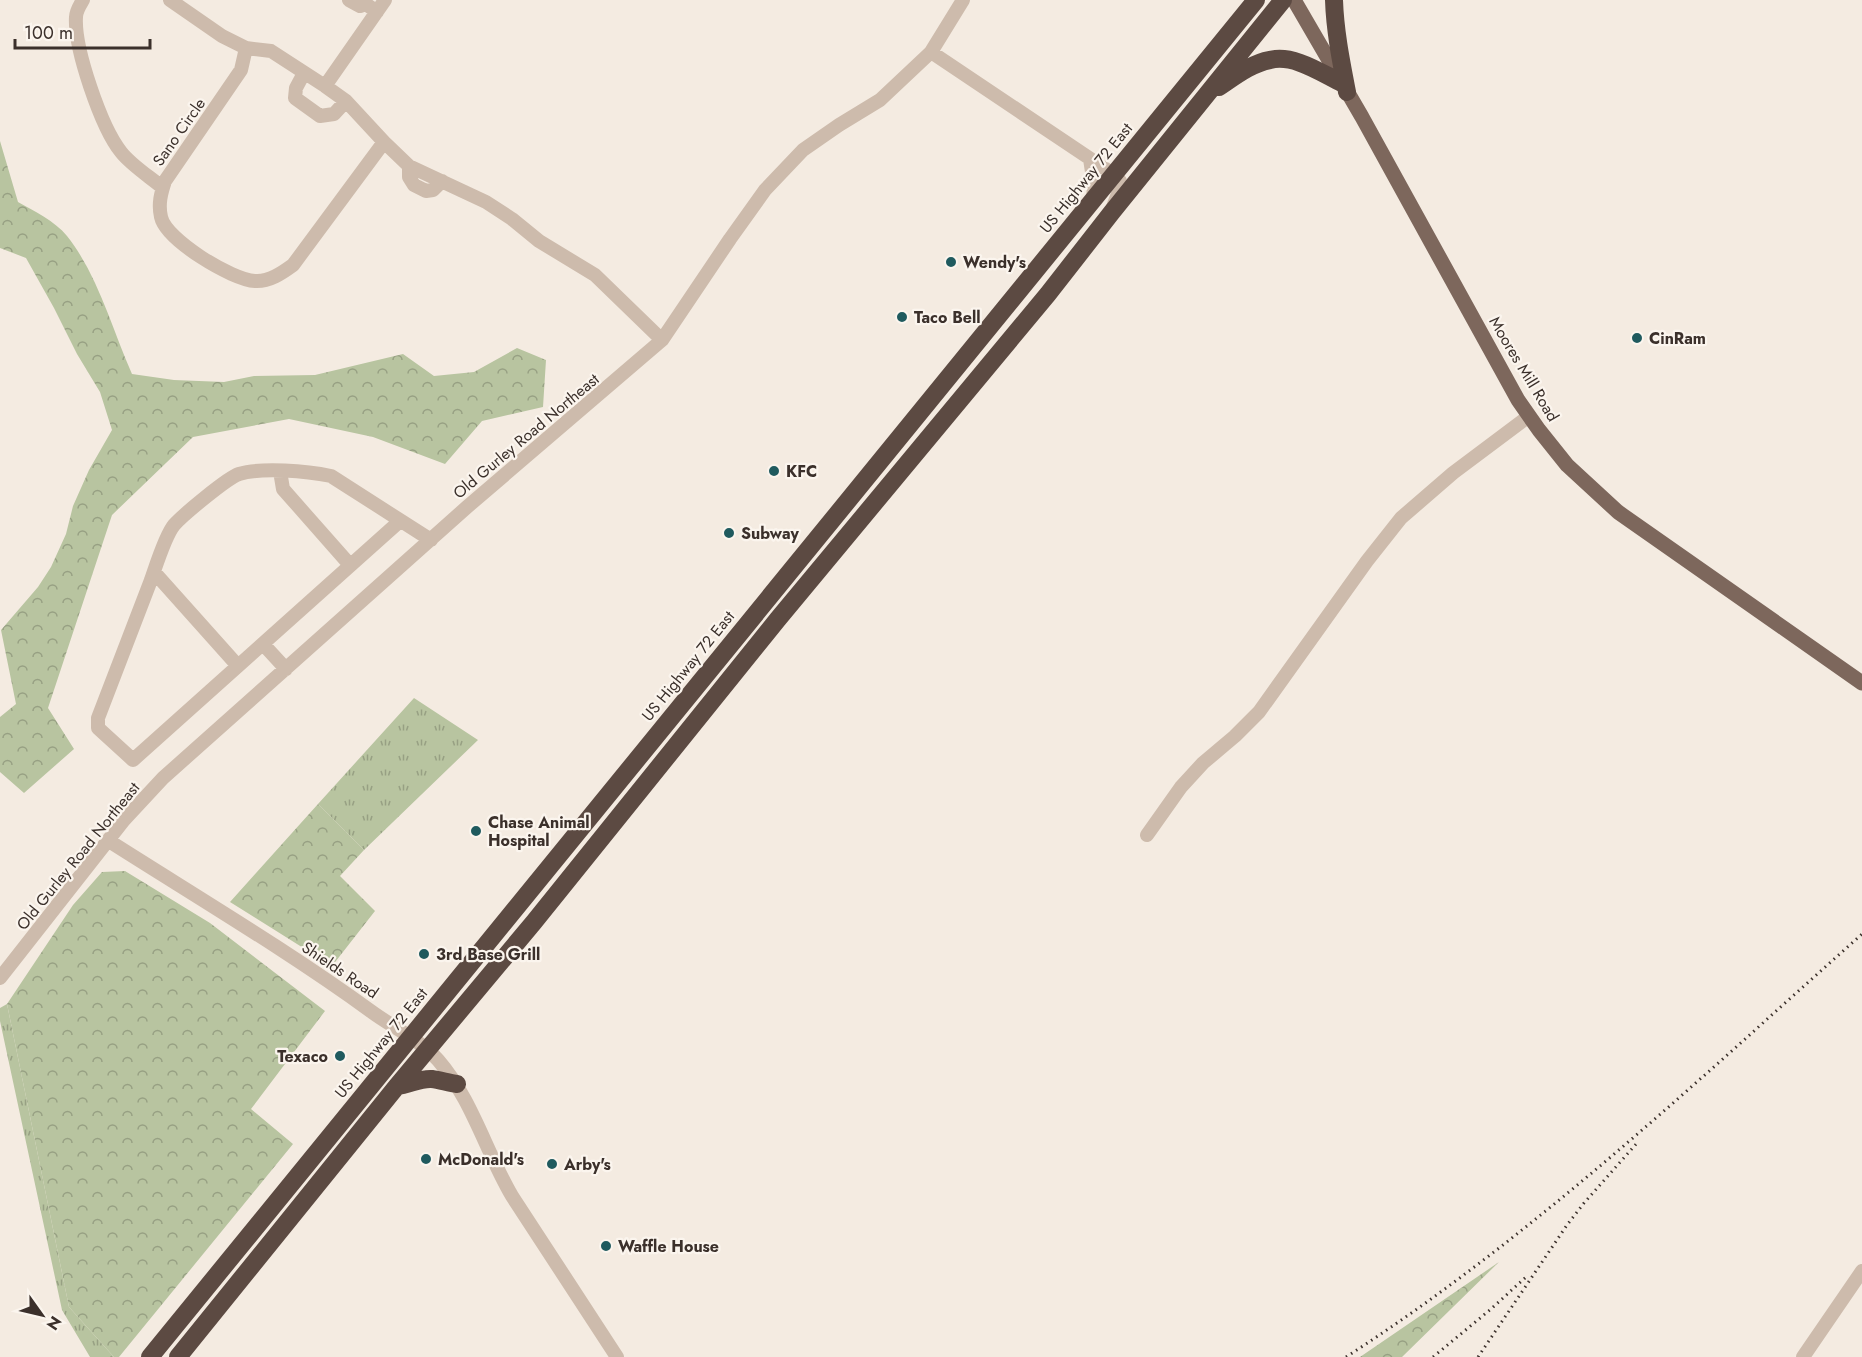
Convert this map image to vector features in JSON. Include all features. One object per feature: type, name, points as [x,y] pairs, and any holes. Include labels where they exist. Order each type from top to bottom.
[{"type":"highway","points":[[178,1357],[786,610],[1048,294],[1283,0]]},
{"type":"highway","points":[[1334,0],[1337,40],[1345,88]]},
{"type":"highway","name":"US Highway 72 East","points":[[150,1357],[1093,200],[1250,4]]},
{"type":"highway","points":[[1209,92],[1271,59],[1303,64],[1345,88]]},
{"type":"highway","points":[[397,1086],[432,1079],[457,1084]]},
{"type":"main road","name":"Moores Mill Road","points":[[1294,0],[1492,353],[1529,416],[1567,465],[1618,512],[1862,683]]},
{"type":"street","points":[[83,0],[76,14],[78,44],[106,128],[121,153],[163,188]]},
{"type":"street","points":[[170,0],[222,36],[246,48],[271,51],[325,86],[346,101],[410,166],[409,177],[414,185],[426,191],[433,190],[442,181],[486,202],[512,219],[538,241],[595,275],[662,340]]},
{"type":"street","points":[[349,0],[360,6],[385,0]]},
{"type":"street","name":"Old Gurley Road Northeast","points":[[0,978],[124,820],[164,778],[431,540],[662,340],[765,190],[803,150],[839,124],[880,100],[931,52],[963,0]]},
{"type":"street","points":[[325,86],[370,5]]},
{"type":"street","name":"Sano Circle","points":[[246,48],[241,70],[165,180],[159,200],[161,220],[185,246],[222,270],[238,277],[256,282],[277,277],[292,265],[384,142]]},
{"type":"street","points":[[931,52],[1113,174],[1120,181],[1112,212]]},
{"type":"street","points":[[304,73],[296,88],[295,98],[320,116],[333,114],[346,101]]},
{"type":"street","points":[[1090,159],[1094,185],[1093,200]]},
{"type":"street","points":[[1148,835],[1181,787],[1259,712],[1366,561],[1395,524],[1453,473],[1529,416]]},
{"type":"street","points":[[400,521],[134,760],[98,728],[98,718],[173,526],[238,474],[279,471],[313,472],[331,476],[431,540]]},
{"type":"street","points":[[279,471],[282,489],[350,565]]},
{"type":"street","points":[[154,572],[238,666]]},
{"type":"street","points":[[263,644],[286,669]]},
{"type":"street","name":"Shields Road","points":[[109,841],[347,994],[395,1029],[411,1036],[437,1059],[457,1084],[501,1178],[617,1357]]},
{"type":"street","points":[[1803,1357],[1862,1271]]},
{"type":"green space","points":[[0,141],[18,202],[57,226],[78,251],[104,303],[132,374],[174,380],[224,382],[254,376],[315,375],[403,354],[434,376],[474,372],[517,348],[546,360],[543,407],[482,421],[445,464],[373,437],[289,419],[193,437],[112,515],[48,708],[74,749],[24,793],[0,772],[0,717],[16,704],[1,630],[38,587],[51,567],[66,534],[73,506],[89,470],[112,430],[100,392],[26,258],[0,248]]},
{"type":"green space","points":[[414,698],[478,740],[364,850],[318,804]]},
{"type":"green space","points":[[318,804],[364,850],[340,876],[375,911],[332,966],[230,902]]},
{"type":"green space","points":[[125,871],[210,923],[325,1011],[251,1109],[293,1144],[119,1357],[114,1357],[69,1307],[7,1004],[73,905],[102,872]]},
{"type":"green space","points":[[7,1004],[69,1307],[114,1357],[90,1357],[62,1310],[0,1021],[0,1008]]},
{"type":"green space","points":[[1499,1262],[1402,1357],[1360,1357]]},
{"type":"railway","points":[[1346,1357],[1483,1261],[1548,1209],[1675,1101],[1862,934]]},
{"type":"railway","points":[[1478,1357],[1567,1225],[1637,1143]]},
{"type":"railway","points":[[1433,1357],[1526,1277]]},
{"type":"place","name":"Wendy's","points":[[951,262]]},
{"type":"place","name":"Taco Bell","points":[[902,317]]},
{"type":"place","name":"CinRam","points":[[1637,338]]},
{"type":"place","name":"KFC","points":[[774,471]]},
{"type":"place","name":"Subway","points":[[729,533]]},
{"type":"place","name":"Chase Animal Hospital","points":[[476,831]]},
{"type":"place","name":"3rd Base Grill","points":[[424,954]]},
{"type":"place","name":"Texaco","points":[[340,1056]]},
{"type":"place","name":"McDonald's","points":[[426,1159]]},
{"type":"place","name":"Arby's","points":[[552,1164]]},
{"type":"place","name":"Waffle House","points":[[606,1246]]}]
